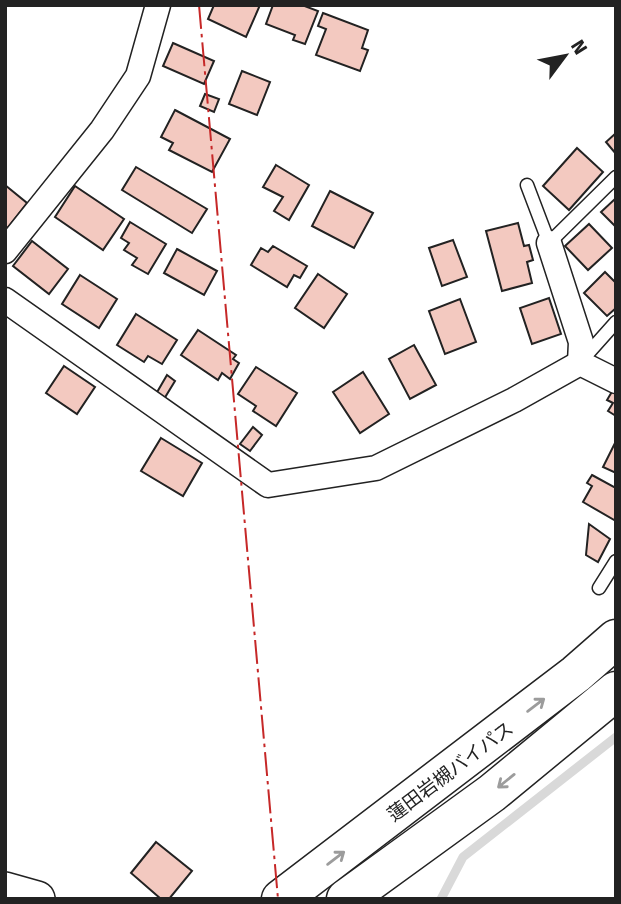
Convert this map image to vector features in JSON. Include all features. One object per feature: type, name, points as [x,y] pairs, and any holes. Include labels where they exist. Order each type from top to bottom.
[{"type":"highway","name":"蓮田岩槻バイパス","points":[[282,899],[576,674],[616,639]]},
{"type":"highway","points":[[346,899],[492,793],[616,691]]},
{"type":"street","points":[[5,251],[102,130],[138,76],[158,5]]},
{"type":"street","points":[[549,243],[580,342],[579,363]]},
{"type":"street","points":[[5,300],[268,485],[376,468],[514,400],[579,363]]},
{"type":"street","points":[[579,363],[616,382]]},
{"type":"street","points":[[5,890],[37,899]]},
{"type":"lane","points":[[527,185],[549,243],[616,177]]},
{"type":"lane","points":[[579,363],[616,323]]},
{"type":"lane","points":[[598,588],[616,561]]},
{"type":"building","points":[[214,5],[260,5],[246,37],[208,19]]},
{"type":"building","points":[[273,5],[302,5],[318,11],[305,44],[293,40],[295,35],[266,24]]},
{"type":"building","points":[[323,13],[368,30],[362,48],[368,50],[360,71],[316,55],[326,29],[318,26]]},
{"type":"building","points":[[173,43],[214,61],[204,84],[163,66]]},
{"type":"building","points":[[242,71],[270,82],[257,115],[229,104]]},
{"type":"building","points":[[205,94],[219,99],[214,112],[200,106]]},
{"type":"building","points":[[175,110],[230,139],[212,172],[169,150],[173,143],[161,137]]},
{"type":"building","points":[[616,133],[616,154],[606,142]]},
{"type":"building","points":[[577,148],[603,172],[569,210],[543,186]]},
{"type":"building","points":[[276,165],[309,185],[289,220],[274,211],[283,197],[263,187]]},
{"type":"building","points":[[136,167],[207,209],[192,233],[122,190]]},
{"type":"building","points":[[5,185],[27,203],[5,231]]},
{"type":"building","points":[[75,186],[124,219],[103,250],[55,217]]},
{"type":"building","points":[[330,191],[373,213],[354,248],[312,226]]},
{"type":"building","points":[[616,198],[616,227],[601,212]]},
{"type":"building","points":[[130,222],[166,244],[148,274],[132,265],[137,258],[124,250],[129,243],[121,238]]},
{"type":"building","points":[[518,223],[524,246],[529,245],[533,260],[527,262],[532,283],[502,291],[486,231]]},
{"type":"building","points":[[589,224],[612,248],[588,270],[565,246]]},
{"type":"building","points":[[453,240],[467,277],[442,286],[429,248]]},
{"type":"building","points":[[32,241],[68,269],[49,294],[13,266]]},
{"type":"building","points":[[273,246],[307,266],[300,278],[294,275],[287,287],[251,265],[261,248],[268,252]]},
{"type":"building","points":[[177,249],[217,271],[204,295],[164,273]]},
{"type":"building","points":[[605,272],[616,283],[616,308],[607,316],[584,293]]},
{"type":"building","points":[[318,274],[347,294],[324,328],[295,308]]},
{"type":"building","points":[[80,275],[117,299],[99,328],[62,304]]},
{"type":"building","points":[[549,298],[561,334],[532,344],[520,308]]},
{"type":"building","points":[[460,299],[476,342],[445,354],[429,311]]},
{"type":"building","points":[[136,314],[177,340],[162,364],[148,356],[144,362],[117,345]]},
{"type":"building","points":[[198,330],[236,355],[233,359],[239,363],[230,379],[222,373],[218,380],[181,355]]},
{"type":"building","points":[[414,345],[436,385],[410,399],[389,359]]},
{"type":"building","points":[[64,366],[95,387],[77,414],[46,393]]},
{"type":"building","points":[[256,367],[297,393],[276,426],[253,411],[256,406],[238,394]]},
{"type":"building","points":[[363,372],[389,414],[360,433],[333,392]]},
{"type":"building","points":[[167,375],[175,381],[164,399],[156,394]]},
{"type":"building","points":[[613,390],[616,392],[616,416],[608,411],[613,403],[607,400]]},
{"type":"building","points":[[253,427],[262,435],[250,451],[240,444]]},
{"type":"building","points":[[161,438],[202,463],[183,496],[141,471]]},
{"type":"building","points":[[616,443],[616,473],[603,467]]},
{"type":"building","points":[[592,475],[616,488],[616,521],[583,502],[592,486],[587,483]]},
{"type":"building","points":[[589,524],[610,539],[598,562],[586,555]]},
{"type":"building","points":[[156,842],[192,871],[169,899],[161,899],[131,873]]},
{"type":"waterway","points":[[441,899],[463,857],[616,737]]},
{"type":"power","points":[[199,5],[278,899]]}]
